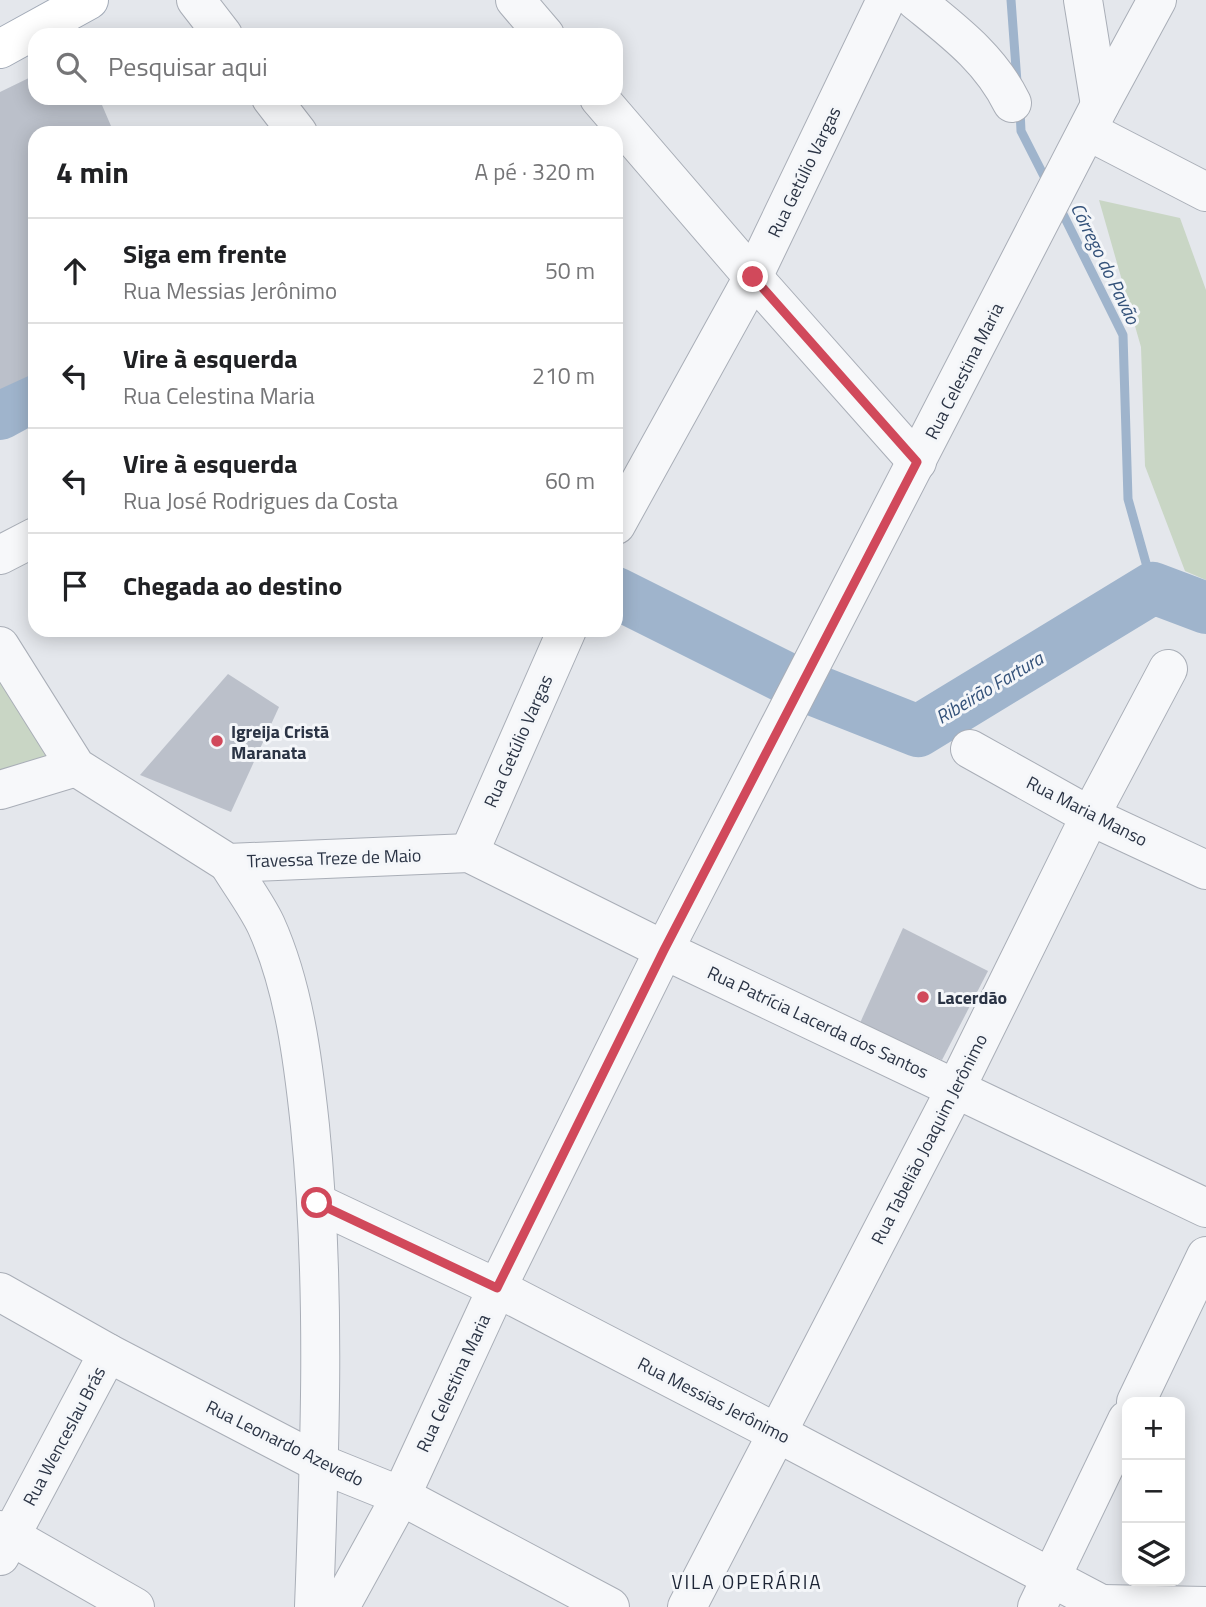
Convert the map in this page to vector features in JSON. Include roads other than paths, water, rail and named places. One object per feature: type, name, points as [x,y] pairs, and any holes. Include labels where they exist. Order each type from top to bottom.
[{"type":"main road","points":[[38,28],[89,0]]},
{"type":"main road","points":[[0,49],[28,34]]},
{"type":"street","points":[[196,0],[218,28]]},
{"type":"street","points":[[515,0],[539,28]]},
{"type":"street","name":"Rua Getúlio Vargas","points":[[623,512],[753,277],[886,0]]},
{"type":"street","points":[[915,0],[993,69],[1012,103]]},
{"type":"street","points":[[1083,0],[1091,123],[1206,192]]},
{"type":"street","name":"Rua Celestina Maria","points":[[340,1607],[401,1496],[497,1288],[664,950],[1157,0]]},
{"type":"street","points":[[276,105],[293,126]]},
{"type":"street","points":[[606,105],[753,277],[917,462]]},
{"type":"street","points":[[0,555],[28,541]]},
{"type":"street","name":"Rua Getúlio Vargas","points":[[469,853],[565,637]]},
{"type":"street","name":"Travessa Treze de Maio","points":[[0,646],[76,767],[228,863],[469,853]]},
{"type":"street","name":"Rua Tabelião Joaquim Jerônimo","points":[[687,1607],[956,1088],[1090,816],[1168,669]]},
{"type":"street","name":"Rua Maria Manso","points":[[970,749],[1090,816],[1206,870]]},
{"type":"street","points":[[0,790],[76,767]]},
{"type":"street","name":"Rua Patrícia Lacerda dos Santos","points":[[469,853],[664,950],[1206,1208]]},
{"type":"street","points":[[228,863],[266,923],[290,1001],[304,1069],[317,1203],[319,1463],[314,1607]]},
{"type":"street","name":"Rua Messias Jerônimo","points":[[317,1203],[497,1288],[778,1433],[1044,1593],[1105,1606]]},
{"type":"street","points":[[1138,1397],[1206,1256]]},
{"type":"street","name":"Rua Leonardo Azevedo","points":[[0,1292],[108,1353],[319,1463],[401,1496],[610,1607]]},
{"type":"street","name":"Rua Wenceslau Brás","points":[[4,1541],[108,1353]]},
{"type":"street","points":[[1044,1593],[1122,1430]]},
{"type":"street","points":[[4,1541],[135,1607]]},
{"type":"street","points":[[1105,1606],[1206,1606]]},
{"type":"waterway","name":"Córrego do Pavão","points":[[1011,0],[1017,82]]},
{"type":"waterway","name":"Córrego do Pavão","points":[[1020,110],[1021,131],[1048,184]]},
{"type":"waterway","name":"Córrego do Pavão","points":[[1059,206],[1123,335],[1128,499],[1153,588]]},
{"type":"waterway","name":"Ribeirão Fartura","points":[[0,414],[28,399]]},
{"type":"waterway","name":"Ribeirão Fartura","points":[[623,596],[794,682],[918,731],[1153,588],[1206,608]]},
{"type":"place","name":"Igreija Cristã Maranata","points":[[217,741]]},
{"type":"place","name":"Lacerdão","points":[[923,997]]},
{"type":"district","name":"VILA OPERÁRIA","points":[[747,1581]]}]
